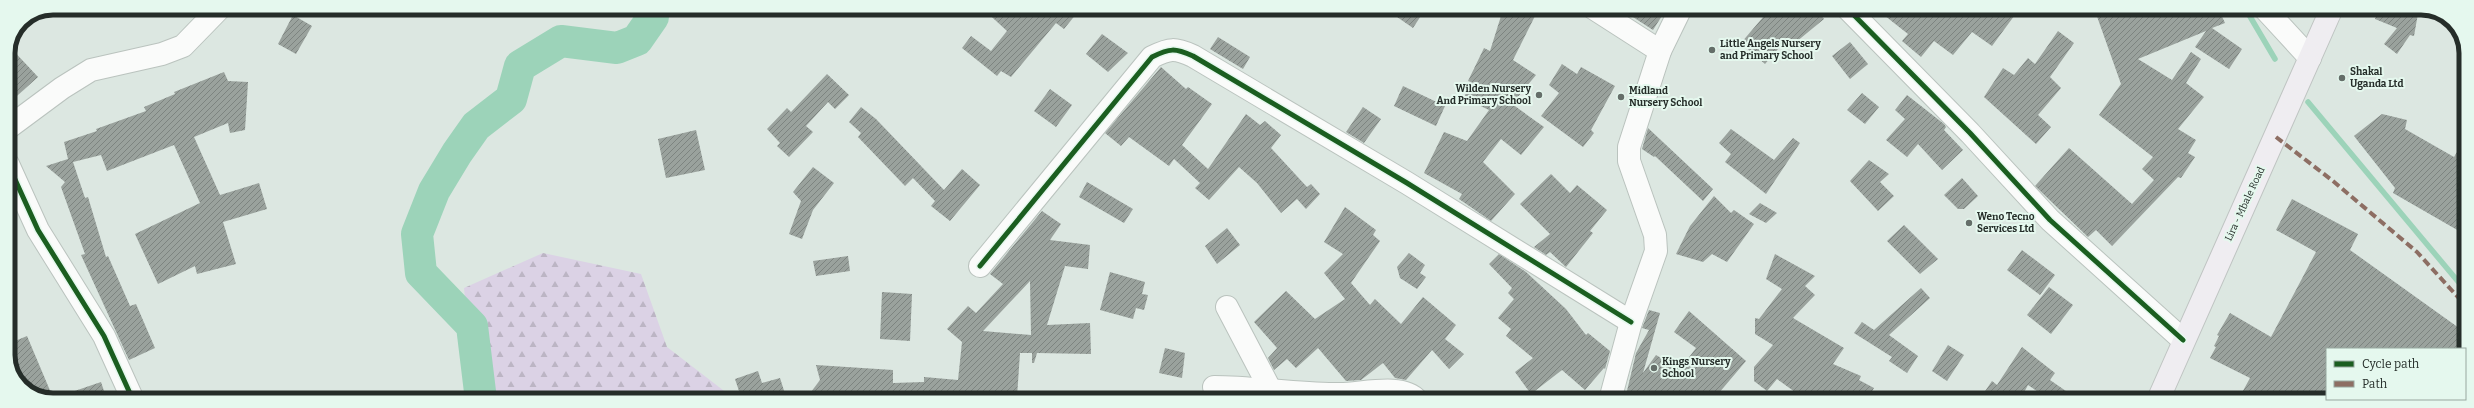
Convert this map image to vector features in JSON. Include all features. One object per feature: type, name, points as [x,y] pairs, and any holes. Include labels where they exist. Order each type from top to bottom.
[{"type":"main road","name":"Lira - Mbale Road","points":[[2161,393],[2183,340],[2329,15]]},
{"type":"street","points":[[15,123],[62,88],[91,70],[162,54],[183,46],[214,15]]},
{"type":"street","points":[[1604,15],[1660,51]]},
{"type":"street","points":[[1612,393],[1631,322],[1656,252],[1655,235],[1629,161],[1629,147],[1660,51],[1678,15]]},
{"type":"street","points":[[1854,15],[1970,134],[2050,220],[2183,340]]},
{"type":"street","points":[[2270,15],[2310,58]]},
{"type":"street","points":[[980,266],[1152,57],[1167,49],[1180,50],[1193,56],[1407,183],[1631,322]]},
{"type":"street","points":[[15,179],[38,230],[104,336],[130,393]]},
{"type":"street","points":[[1227,307],[1270,389]]},
{"type":"street","points":[[1214,387],[1326,393]]},
{"type":"street","points":[[1361,393],[1402,391],[1409,393]]},
{"type":"green space","points":[[543,253],[641,274],[667,347],[727,393],[474,393],[464,288]]},
{"type":"building","points":[[293,15],[312,26],[296,54],[278,44]]},
{"type":"building","points":[[990,15],[1075,15],[1064,29],[1056,23],[1011,77],[1001,71],[997,76],[962,48],[971,36],[991,51],[1007,31]]},
{"type":"building","points":[[1394,15],[1421,15],[1413,28]]},
{"type":"building","points":[[1536,15],[1513,60],[1536,75],[1512,104],[1544,127],[1521,155],[1501,139],[1483,162],[1515,194],[1491,221],[1459,199],[1462,194],[1424,173],[1444,132],[1467,141],[1489,110],[1464,98],[1471,82],[1468,81],[1484,48],[1490,51],[1501,16]]},
{"type":"building","points":[[1630,15],[1663,15],[1653,30]]},
{"type":"building","points":[[1821,15],[1824,19],[1790,47],[1785,41],[1765,64],[1741,43],[1764,16]]},
{"type":"building","points":[[1884,15],[2015,15],[1992,46],[1972,32],[1953,55],[1934,41],[1921,57],[1902,41],[1908,34]]},
{"type":"building","points":[[2096,15],[2221,15],[2225,23],[2212,28],[2242,49],[2229,69],[2195,47],[2206,31],[2138,59],[2172,80],[2191,52],[2201,59],[2186,83],[2204,97],[2178,129],[2196,140],[2188,153],[2195,157],[2181,178],[2178,177],[2112,246],[2096,230],[2088,237],[2035,186],[2069,148],[2132,204],[2154,180],[2142,169],[2153,157],[2099,115],[2121,84]]},
{"type":"building","points":[[2376,15],[2418,15],[2414,36],[2410,35],[2397,54],[2384,44],[2397,28],[2375,19]]},
{"type":"building","points":[[2058,31],[2074,43],[2050,77],[2061,88],[2038,115],[2051,127],[2036,144],[1984,97],[2003,68],[2014,75],[2028,58],[2035,64]]},
{"type":"building","points":[[1102,34],[1128,53],[1108,72],[1086,54]]},
{"type":"building","points":[[1218,37],[1250,57],[1243,69],[1210,49]]},
{"type":"building","points":[[1850,42],[1868,64],[1850,79],[1832,56]]},
{"type":"building","points":[[15,52],[38,77],[15,98]]},
{"type":"building","points":[[1562,64],[1577,74],[1581,67],[1615,86],[1591,130],[1594,133],[1583,147],[1541,116],[1559,93],[1549,85]]},
{"type":"building","points":[[1161,67],[1186,89],[1188,87],[1212,104],[1182,145],[1208,169],[1246,114],[1260,125],[1265,121],[1281,135],[1271,148],[1307,187],[1311,184],[1320,194],[1306,209],[1297,199],[1281,213],[1257,183],[1239,167],[1209,200],[1195,188],[1200,183],[1174,159],[1169,166],[1129,137],[1121,146],[1105,133]]},
{"type":"building","points":[[224,72],[228,81],[248,82],[245,130],[230,133],[228,123],[194,137],[220,195],[259,183],[267,209],[223,222],[236,264],[197,274],[195,266],[158,284],[135,234],[200,203],[174,145],[107,171],[101,155],[73,162],[85,198],[88,197],[106,257],[108,256],[130,306],[136,304],[155,348],[129,360],[81,255],[85,254],[61,187],[65,182],[46,166],[68,159],[64,142],[97,131],[96,129],[146,111],[144,107],[175,94],[174,92]]},
{"type":"building","points":[[827,74],[849,95],[835,109],[828,102],[806,126],[813,132],[789,157],[777,146],[780,143],[767,129],[787,108],[791,112]]},
{"type":"building","points":[[1403,86],[1445,106],[1436,126],[1394,106]]},
{"type":"building","points":[[1050,89],[1072,105],[1056,127],[1034,111]]},
{"type":"building","points":[[1862,93],[1879,107],[1865,124],[1847,110]]},
{"type":"building","points":[[1907,95],[1944,124],[1946,127],[1944,130],[1963,150],[1942,170],[1918,144],[1907,157],[1886,140],[1905,119],[1895,110]]},
{"type":"building","points":[[861,107],[876,119],[944,190],[962,169],[980,185],[950,221],[931,206],[935,201],[913,178],[905,186],[858,137],[861,133],[849,122]]},
{"type":"building","points":[[1363,107],[1381,119],[1364,143],[1346,132]]},
{"type":"building","points":[[2382,114],[2407,120],[2405,129],[2454,157],[2459,149],[2459,231],[2393,193],[2395,188],[2354,136]]},
{"type":"building","points":[[1648,128],[1713,189],[1703,201],[1655,156],[1654,157],[1642,149]]},
{"type":"building","points":[[1731,129],[1774,160],[1793,138],[1800,143],[1766,194],[1725,162],[1731,154],[1719,143]]},
{"type":"building","points":[[696,130],[705,170],[666,178],[658,139]]},
{"type":"building","points":[[1869,160],[1889,174],[1880,182],[1894,196],[1878,211],[1850,181]]},
{"type":"building","points":[[813,167],[834,183],[813,210],[802,239],[789,234],[801,201],[793,192]]},
{"type":"building","points":[[1551,174],[1570,193],[1577,185],[1607,210],[1590,231],[1593,233],[1566,267],[1550,252],[1546,255],[1534,247],[1550,234],[1520,204]]},
{"type":"building","points":[[1962,178],[1978,196],[1964,209],[1958,209],[1944,195]]},
{"type":"building","points":[[1087,182],[1133,209],[1124,223],[1079,197]]},
{"type":"building","points":[[1714,196],[1731,213],[1734,210],[1754,224],[1727,262],[1712,254],[1703,262],[1676,254],[1690,226]]},
{"type":"building","points":[[2292,199],[2358,234],[2350,250],[2459,328],[2459,348],[2326,348],[2326,393],[2242,393],[2250,378],[2210,358],[2216,347],[2214,346],[2219,336],[2217,335],[2230,313],[2271,337],[2316,252],[2276,230]]},
{"type":"building","points":[[1760,203],[1777,213],[1766,223],[1749,214]]},
{"type":"building","points":[[1345,207],[1376,230],[1373,235],[1380,241],[1351,283],[1370,305],[1375,299],[1401,324],[1423,297],[1456,325],[1445,339],[1464,354],[1449,369],[1432,350],[1406,380],[1395,378],[1383,363],[1361,380],[1346,381],[1318,348],[1296,368],[1287,359],[1274,370],[1268,358],[1277,348],[1254,322],[1286,291],[1315,319],[1345,299],[1324,273],[1343,254],[1324,242]]},
{"type":"building","points":[[1042,211],[1061,224],[1050,240],[1090,245],[1088,269],[1065,266],[1047,325],[1090,323],[1091,354],[1037,353],[1034,363],[1032,363],[1032,353],[1020,353],[1017,393],[810,393],[820,380],[816,365],[893,370],[893,383],[924,382],[924,377],[958,380],[962,342],[947,329],[968,306],[976,313],[1003,284],[990,274]],"holes":[[[1030,281],[1031,335],[983,331]]]},
{"type":"building","points":[[1904,225],[1938,259],[1920,274],[1887,241]]},
{"type":"building","points":[[1227,228],[1240,245],[1217,264],[1205,246]]},
{"type":"building","points":[[2022,250],[2055,275],[2040,295],[2007,270]]},
{"type":"building","points":[[1409,253],[1425,265],[1420,273],[1426,277],[1417,289],[1400,278],[1397,267]]},
{"type":"building","points":[[1499,254],[1526,272],[1566,309],[1586,335],[1588,333],[1610,351],[1605,369],[1604,368],[1585,390],[1562,370],[1530,393],[1515,372],[1533,358],[1506,336],[1511,329],[1498,318],[1514,299],[1508,293],[1512,288],[1489,264]]},
{"type":"building","points":[[1775,254],[1815,276],[1805,286],[1815,295],[1793,318],[1844,348],[1833,364],[1861,376],[1859,380],[1874,388],[1871,393],[1796,393],[1777,379],[1767,391],[1754,381],[1754,367],[1773,345],[1755,334],[1755,318],[1759,319],[1782,289],[1766,279]]},
{"type":"building","points":[[848,256],[850,271],[816,276],[813,261]]},
{"type":"building","points":[[1110,272],[1145,282],[1142,294],[1148,295],[1144,310],[1136,308],[1133,319],[1100,310]]},
{"type":"building","points":[[2049,287],[2073,305],[2051,334],[2027,315]]},
{"type":"building","points":[[1921,288],[1930,298],[1889,335],[1918,356],[1907,373],[1889,361],[1892,357],[1854,333],[1862,322],[1874,330]]},
{"type":"building","points":[[882,292],[912,294],[910,341],[880,339]]},
{"type":"building","points":[[1649,310],[1660,313],[1643,373],[1656,355],[1680,369],[1696,348],[1674,332],[1689,311],[1746,361],[1719,393],[1626,393],[1636,353],[1649,330],[1642,328]]},
{"type":"building","points":[[27,336],[51,393],[36,389],[21,376],[15,358],[15,341]]},
{"type":"building","points":[[1948,345],[1964,355],[1947,381],[1932,371]]},
{"type":"building","points":[[2022,347],[2055,373],[2050,380],[2069,393],[2040,393],[2028,385],[2024,393],[1984,393],[1992,381],[1997,385]]},
{"type":"building","points":[[1165,348],[1185,353],[1182,378],[1159,373]]},
{"type":"building","points":[[758,371],[762,383],[780,378],[785,393],[740,393],[735,379]]},
{"type":"building","points":[[101,382],[105,393],[69,393]]},
{"type":"waterway","points":[[480,393],[472,326],[421,273],[417,234],[434,191],[457,153],[476,126],[511,99],[520,66],[561,41],[617,48],[637,40],[653,17],[652,15]]},
{"type":"waterway","points":[[2249,15],[2275,59]]},
{"type":"waterway","points":[[2308,102],[2459,283]]},
{"type":"marked path","points":[[2276,137],[2333,181],[2417,252],[2459,298]]},
{"type":"cycle path","points":[[1854,15],[1970,133],[2050,220],[2183,340]]},
{"type":"cycle path","points":[[980,266],[1152,57],[1163,52],[1177,50],[1193,56],[1407,183],[1631,322]]},
{"type":"cycle path","points":[[15,179],[38,230],[104,336],[130,393]]},
{"type":"place","name":"Little Angels Nursery and Primary School","points":[[1712,50]]},
{"type":"place","name":"Shakal Uganda Ltd","points":[[2342,78]]},
{"type":"place","name":"Wilden Nursery And Primary School","points":[[1539,95]]},
{"type":"place","name":"Midland Nursery School","points":[[1621,97]]},
{"type":"place","name":"Weno Tecno Services Ltd","points":[[1969,223]]},
{"type":"place","name":"Kings Nursery School","points":[[1654,368]]}]
